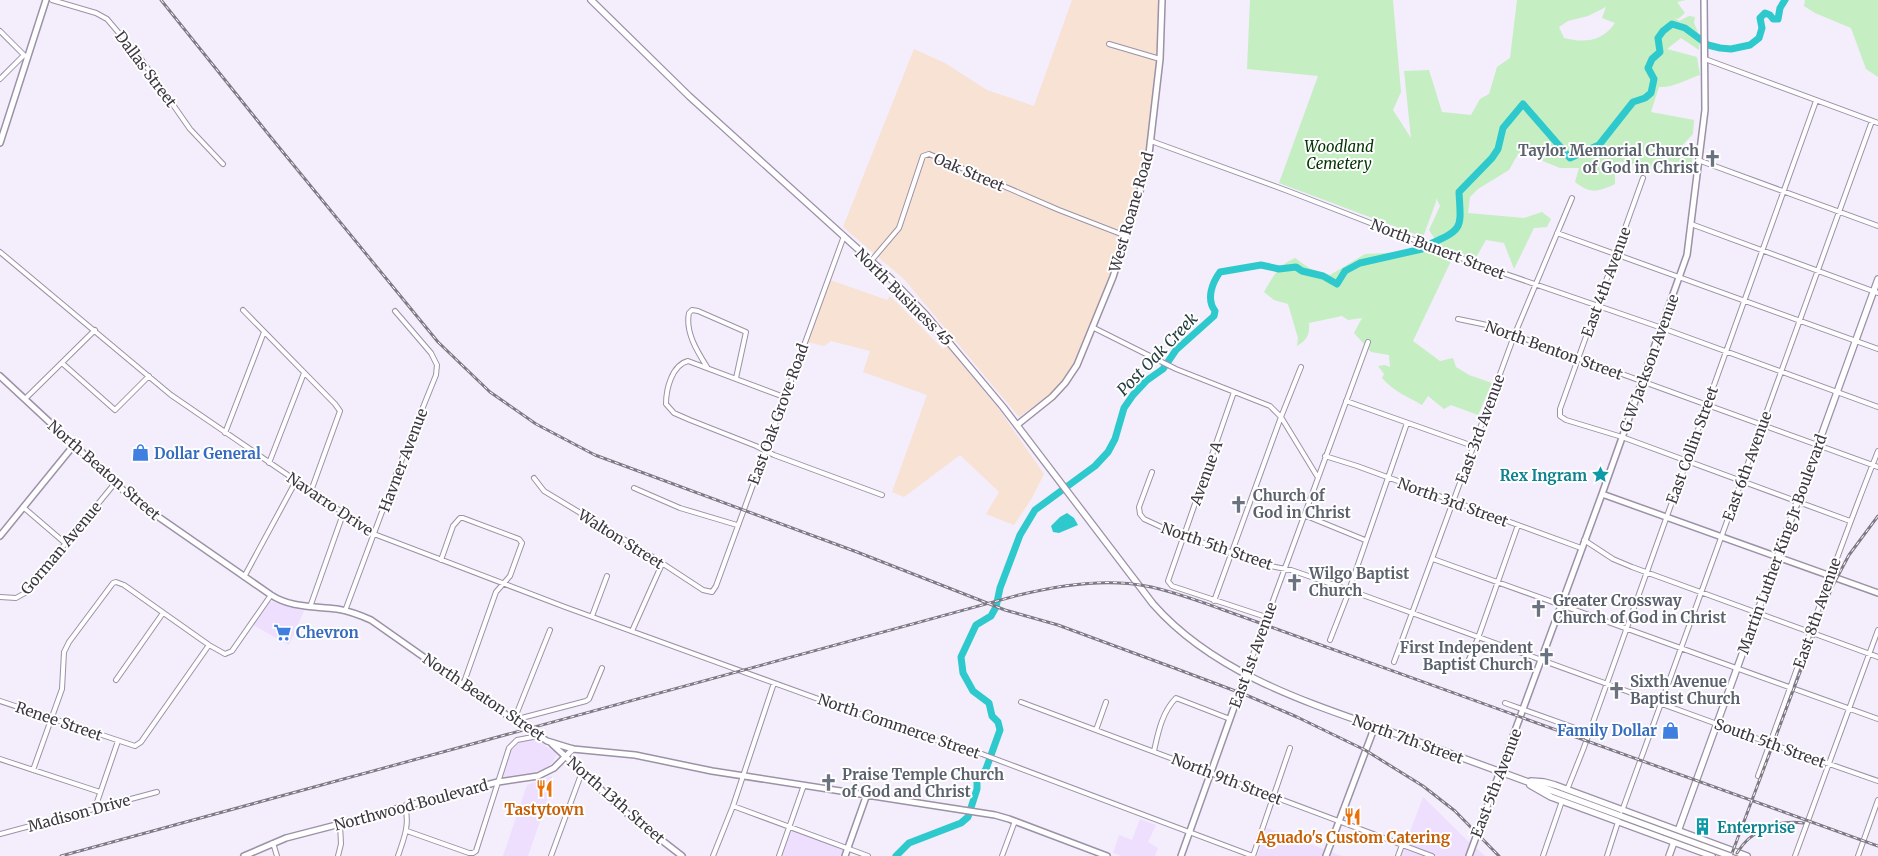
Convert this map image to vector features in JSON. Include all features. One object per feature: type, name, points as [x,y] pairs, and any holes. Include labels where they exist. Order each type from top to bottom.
[{"type":"main road","name":"North Business 45","points":[[591,0],[689,96],[871,261],[942,332],[1017,425],[1154,604],[1181,632],[1202,648]]},
{"type":"main road","name":"Martin Luther King Jr Boulevard","points":[[1669,856],[1836,392],[1876,292],[1878,279]]},
{"type":"main road","name":"North 7th Street","points":[[1202,648],[1246,674],[1308,702],[1621,816]]},
{"type":"main road","points":[[1524,781],[1540,792],[1562,801],[1621,816],[1730,856]]},
{"type":"main road","points":[[1524,781],[1544,782],[1567,790],[1621,816],[1676,837],[1748,856]]},
{"type":"main road","points":[[1621,816],[1676,837],[1712,856]]},
{"type":"street","points":[[1,139],[26,56],[46,0]]},
{"type":"street","name":"Dallas Street","points":[[52,0],[96,13],[107,19],[141,59],[190,128],[223,164]]},
{"type":"street","name":"West Roane Road","points":[[1017,425],[1052,398],[1066,384],[1077,365],[1113,277],[1145,174],[1151,142],[1160,59],[1162,0]]},
{"type":"street","name":"G W Jackson Avenue","points":[[1523,711],[1680,278],[1688,248],[1705,110],[1704,0]]},
{"type":"street","points":[[0,31],[26,56]]},
{"type":"street","points":[[1109,44],[1160,59]]},
{"type":"street","points":[[0,79],[26,56]]},
{"type":"street","points":[[1705,58],[1878,123]]},
{"type":"street","name":"East Collin Street","points":[[1567,790],[1816,101]]},
{"type":"street","name":"East 6th Avenue","points":[[1606,856],[1872,121]]},
{"type":"street","name":"North Bunert Street","points":[[1151,142],[1288,191],[1534,285],[1662,328],[1878,407]]},
{"type":"street","name":"Oak Street","points":[[871,261],[899,228],[923,156],[929,154],[1059,210],[1126,236]]},
{"type":"street","points":[[1698,160],[1878,226]]},
{"type":"street","name":"East 4th Avenue","points":[[1622,437],[1566,420],[1560,416],[1560,409],[1643,178]]},
{"type":"street","name":"East 3rd Avenue","points":[[1394,662],[1514,336],[1572,198]]},
{"type":"street","points":[[1691,224],[1876,292]]},
{"type":"street","points":[[1557,233],[1878,349]]},
{"type":"street","name":"East Oak Grove Road","points":[[712,592],[716,586],[844,236]]},
{"type":"street","name":"Navarro Drive","points":[[0,252],[171,395],[225,434],[374,534],[503,584],[742,671]]},
{"type":"street","points":[[243,310],[336,404],[340,411],[311,491]]},
{"type":"street","points":[[708,367],[699,354],[691,336],[688,321],[689,313],[692,310],[744,330],[747,334],[736,378]]},
{"type":"street","name":"Havner Avenue","points":[[345,611],[436,375],[437,365],[431,353],[394,311]]},
{"type":"street","name":"North Benton Street","points":[[1458,319],[1486,326],[1878,467]]},
{"type":"street","points":[[1092,327],[1176,369],[1265,403],[1281,417],[1317,476]]},
{"type":"street","points":[[24,399],[95,330]]},
{"type":"street","points":[[225,434],[264,332]]},
{"type":"street","name":"East 1st Avenue","points":[[1181,856],[1317,476],[1368,342]]},
{"type":"street","points":[[784,397],[688,361],[680,364],[673,373],[666,404],[674,413],[765,451],[882,495]]},
{"type":"street","points":[[62,363],[115,410],[149,376]]},
{"type":"street","points":[[1266,617],[1214,600],[1301,367]]},
{"type":"street","points":[[269,463],[304,373]]},
{"type":"street","name":"North Beaton Street","points":[[0,376],[115,484],[167,524],[271,595],[284,602],[345,611],[371,620],[514,720],[551,742],[573,749],[635,755],[743,776],[989,814],[1015,821],[1107,856]]},
{"type":"street","name":"Avenue A","points":[[1214,600],[1168,583],[1234,392]]},
{"type":"street","points":[[1346,401],[1473,446]]},
{"type":"street","points":[[1330,640],[1350,590],[1365,540],[1407,423]]},
{"type":"street","points":[[1622,437],[1850,521]]},
{"type":"street","points":[[0,536],[74,445]]},
{"type":"street","name":"East 8th Avenue","points":[[1758,776],[1830,575],[1878,451]]},
{"type":"street","name":"North 3rd Street","points":[[1325,456],[1582,548]]},
{"type":"street","name":"North 5th Street","points":[[1152,472],[1139,507],[1141,516],[1150,522],[1183,536],[1270,566],[1350,590],[1605,683]]},
{"type":"street","name":"Walton Street","points":[[534,478],[544,491],[706,592],[712,592]]},
{"type":"street","points":[[244,577],[296,481]]},
{"type":"street","name":"Gorman Avenue","points":[[0,598],[16,598],[25,593],[115,484]]},
{"type":"street","points":[[634,488],[680,508],[737,525]]},
{"type":"street","points":[[1602,494],[1878,592]]},
{"type":"street","points":[[23,507],[65,543]]},
{"type":"street","points":[[310,607],[343,514]]},
{"type":"street","points":[[1304,515],[1365,540]]},
{"type":"street","points":[[441,560],[454,526],[460,518],[493,528],[519,539],[522,543],[510,576],[496,592],[463,684]]},
{"type":"street","points":[[1465,669],[1518,525]]},
{"type":"street","points":[[1584,540],[1613,559],[1878,657]]},
{"type":"street","points":[[1433,559],[1878,719]]},
{"type":"street","points":[[632,631],[662,564]]},
{"type":"street","points":[[592,616],[607,576]]},
{"type":"street","points":[[33,770],[62,689],[64,652],[69,642],[111,585],[117,582],[221,654],[229,653],[271,595]]},
{"type":"street","points":[[116,680],[163,613]]},
{"type":"street","points":[[514,720],[550,630]]},
{"type":"street","points":[[1795,856],[1878,630]]},
{"type":"street","name":"Renee Street","points":[[0,701],[135,746],[142,742],[209,645]]},
{"type":"street","points":[[514,720],[586,701],[589,699],[602,668]]},
{"type":"street","name":"North Commerce Street","points":[[742,671],[912,732],[982,754],[1253,856]]},
{"type":"street","points":[[713,856],[733,806],[774,682]]},
{"type":"street","name":"South 5th Street","points":[[1605,683],[1878,781]]},
{"type":"street","points":[[1154,752],[1160,726],[1170,703],[1176,698],[1230,719]]},
{"type":"street","name":"North 9th Street","points":[[1021,702],[1432,856]]},
{"type":"street","points":[[1096,730],[1106,702]]},
{"type":"street","points":[[1505,703],[1589,733]]},
{"type":"street","name":"East 5th Avenue","points":[[1468,856],[1523,711]]},
{"type":"street","points":[[1326,856],[1375,726]]},
{"type":"street","points":[[407,831],[469,853],[476,851],[509,748],[513,743],[538,736]]},
{"type":"street","points":[[95,808],[118,740]]},
{"type":"street","name":"North 13th Street","points":[[551,742],[631,817],[682,856]]},
{"type":"street","points":[[1253,856],[1290,748]]},
{"type":"street","name":"Northwood Boulevard","points":[[244,856],[273,843],[405,806],[498,782],[538,776],[554,768],[573,749]]},
{"type":"street","points":[[0,759],[100,792]]},
{"type":"street","points":[[551,856],[582,771]]},
{"type":"street","points":[[779,856],[804,785]]},
{"type":"street","name":"Madison Drive","points":[[0,834],[157,792]]},
{"type":"street","points":[[845,856],[867,794]]},
{"type":"street","points":[[1858,856],[1878,800]]},
{"type":"street","points":[[1542,856],[1562,801]]},
{"type":"street","points":[[398,856],[407,831],[405,806]]},
{"type":"street","points":[[733,806],[868,856]]},
{"type":"street","points":[[1002,856],[1015,821]]},
{"type":"street","points":[[338,856],[341,844],[340,824]]},
{"type":"street","points":[[273,843],[277,856]]},
{"type":"street","points":[[1398,856],[1402,845]]},
{"type":"shaded area","points":[[1072,0],[1160,0],[1158,54],[1145,165],[1119,250],[1102,297],[1071,370],[1053,392],[1019,417],[904,279],[843,227],[914,49],[945,63],[987,90],[1034,106]]},
{"type":"shaded area","points":[[830,280],[887,300],[890,296],[943,349],[947,346],[998,408],[1044,474],[1032,498],[1014,525],[986,514],[999,492],[960,455],[904,497],[892,492],[927,395],[863,372],[870,351],[831,341],[824,346],[807,342]]},
{"type":"shaded area","points":[[270,601],[304,611],[289,645],[253,625]]},
{"type":"shaded area","points":[[529,735],[557,754],[552,763],[546,768],[534,772],[497,778],[507,748],[519,738]]},
{"type":"shaded area","points":[[552,776],[553,784],[528,856],[503,856],[527,785]]},
{"type":"shaded area","points":[[1423,797],[1468,841],[1485,856],[1401,856]]},
{"type":"shaded area","points":[[1140,819],[1156,825],[1148,842],[1158,848],[1155,856],[1121,856],[1113,853],[1119,835],[1132,840]]},
{"type":"shaded area","points":[[1267,828],[1342,856],[1257,856]]},
{"type":"shaded area","points":[[791,830],[844,850],[842,856],[781,856]]},
{"type":"green space","name":"Woodland Cemetery","points":[[1250,0],[1393,0],[1401,92],[1393,110],[1411,138],[1404,71],[1429,70],[1442,112],[1471,115],[1480,99],[1489,94],[1497,67],[1510,58],[1517,0],[1686,0],[1677,2],[1685,13],[1678,19],[1674,17],[1679,21],[1689,16],[1695,17],[1694,23],[1700,37],[1699,50],[1681,38],[1667,49],[1697,57],[1700,75],[1675,85],[1659,87],[1651,112],[1694,120],[1693,134],[1678,150],[1693,156],[1691,167],[1670,161],[1654,169],[1647,169],[1630,163],[1615,162],[1615,184],[1604,189],[1590,190],[1575,182],[1579,168],[1560,168],[1528,155],[1518,154],[1509,170],[1478,189],[1470,197],[1468,213],[1524,218],[1542,212],[1551,219],[1547,227],[1534,228],[1514,269],[1504,243],[1486,240],[1474,261],[1440,247],[1429,230],[1440,206],[1436,198],[1423,237],[1279,183],[1318,76],[1247,69]],"holes":[[[1606,7],[1602,18],[1615,23],[1604,34],[1592,40],[1564,38],[1559,27],[1568,21],[1588,16]]]},
{"type":"green space","points":[[1805,0],[1878,0],[1878,77],[1866,69],[1851,28],[1815,13],[1804,6]]},
{"type":"green space","points":[[1428,251],[1451,261],[1413,341],[1440,361],[1453,358],[1456,367],[1469,375],[1492,383],[1478,415],[1451,405],[1444,409],[1428,396],[1422,405],[1391,387],[1382,378],[1384,374],[1378,366],[1385,365],[1390,367],[1389,355],[1371,352],[1354,333],[1362,318],[1348,320],[1342,316],[1309,323],[1307,336],[1297,346],[1298,338],[1288,304],[1274,300],[1264,292],[1280,268],[1295,258],[1309,268],[1330,275],[1365,254]]},
{"type":"water","points":[[1067,513],[1074,518],[1078,525],[1059,533],[1053,532],[1051,526]]},
{"type":"waterway","name":"Post Oak Creek","points":[[1430,244],[1449,235],[1458,226],[1460,220],[1459,192],[1492,158],[1498,149],[1503,128],[1523,104],[1570,158],[1599,145],[1633,102],[1645,98],[1651,93],[1654,79],[1648,68],[1652,59],[1660,52],[1658,38],[1672,24],[1685,28],[1708,45],[1731,49],[1750,45],[1759,38],[1762,28],[1760,18],[1765,13],[1773,19],[1778,19],[1780,8],[1785,0]]},
{"type":"waterway","name":"Post Oak Creek","points":[[896,856],[909,843],[961,823],[968,817],[977,789],[977,781],[986,769],[1000,730],[998,722],[992,716],[989,703],[973,691],[963,673],[961,657],[976,625],[991,616],[996,607],[1000,588],[1020,535],[1035,510],[1095,466],[1108,452],[1115,439],[1124,408],[1133,395],[1146,381],[1163,369],[1176,350],[1214,316],[1215,311],[1212,306],[1211,291],[1220,272],[1261,265],[1279,269],[1296,267],[1302,271],[1323,276],[1337,284],[1345,271],[1360,263],[1422,249]]},
{"type":"railway","points":[[161,0],[438,342],[490,392],[536,424],[595,455],[857,552],[1005,610],[1058,625],[1177,669],[1297,717],[1365,750],[1423,786],[1455,811],[1499,856]]},
{"type":"railway","points":[[1731,856],[1832,587],[1849,555],[1878,516]]},
{"type":"railway","points":[[61,856],[1019,595],[1050,588],[1099,583],[1146,586],[1193,599],[1878,846]]},
{"type":"railway","points":[[1737,853],[1749,838],[1765,828],[1784,823],[1803,823]]},
{"type":"place","name":"Taylor Memorial Church of God in Christ","points":[[1713,159]]},
{"type":"place","name":"Dollar General","points":[[140,453]]},
{"type":"place","name":"Rex Ingram","points":[[1601,475]]},
{"type":"place","name":"Church of God in Christ","points":[[1239,504]]},
{"type":"place","name":"Wilgo Baptist Church","points":[[1295,582]]},
{"type":"place","name":"Greater Crossway Church of God in Christ","points":[[1539,609]]},
{"type":"place","name":"Chevron","points":[[282,632]]},
{"type":"place","name":"First Independent Baptist Church","points":[[1547,656]]},
{"type":"place","name":"Sixth Avenue Baptist Church","points":[[1616,690]]},
{"type":"place","name":"Family Dollar","points":[[1671,730]]},
{"type":"place","name":"Praise Temple Church of God and Christ","points":[[828,783]]},
{"type":"place","name":"Tastytown","points":[[544,788]]},
{"type":"place","name":"Aguado's Custom Catering","points":[[1353,816]]},
{"type":"place","name":"Enterprise","points":[[1703,827]]}]
